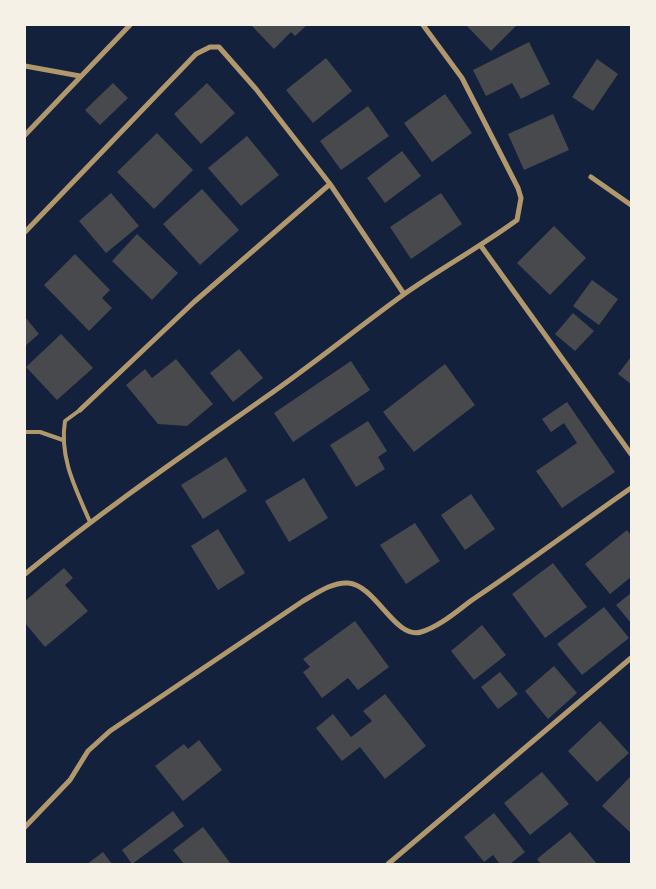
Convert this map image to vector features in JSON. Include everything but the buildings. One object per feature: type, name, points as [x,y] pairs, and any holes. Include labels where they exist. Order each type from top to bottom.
[{"type":"street","points":[[25,135],[130,25]]},
{"type":"street","points":[[25,574],[90,522],[264,398],[404,294],[481,246],[517,220],[521,198],[462,78],[422,25]]},
{"type":"street","points":[[25,232],[196,54],[210,47],[219,47],[330,184],[404,294]]},
{"type":"street","points":[[25,66],[80,76]]},
{"type":"street","points":[[591,177],[631,205]]},
{"type":"street","points":[[80,410],[194,302],[330,184]]},
{"type":"street","points":[[481,246],[631,454]]},
{"type":"street","points":[[25,827],[70,780],[88,751],[110,731],[303,601],[328,587],[348,583],[359,586],[400,626],[410,633],[420,633],[477,597],[631,488]]},
{"type":"street","points":[[388,864],[631,658]]},
{"type":"lane","points":[[80,410],[65,422],[63,440],[71,476],[90,522]]},
{"type":"lane","points":[[25,432],[40,432],[63,440]]}]
